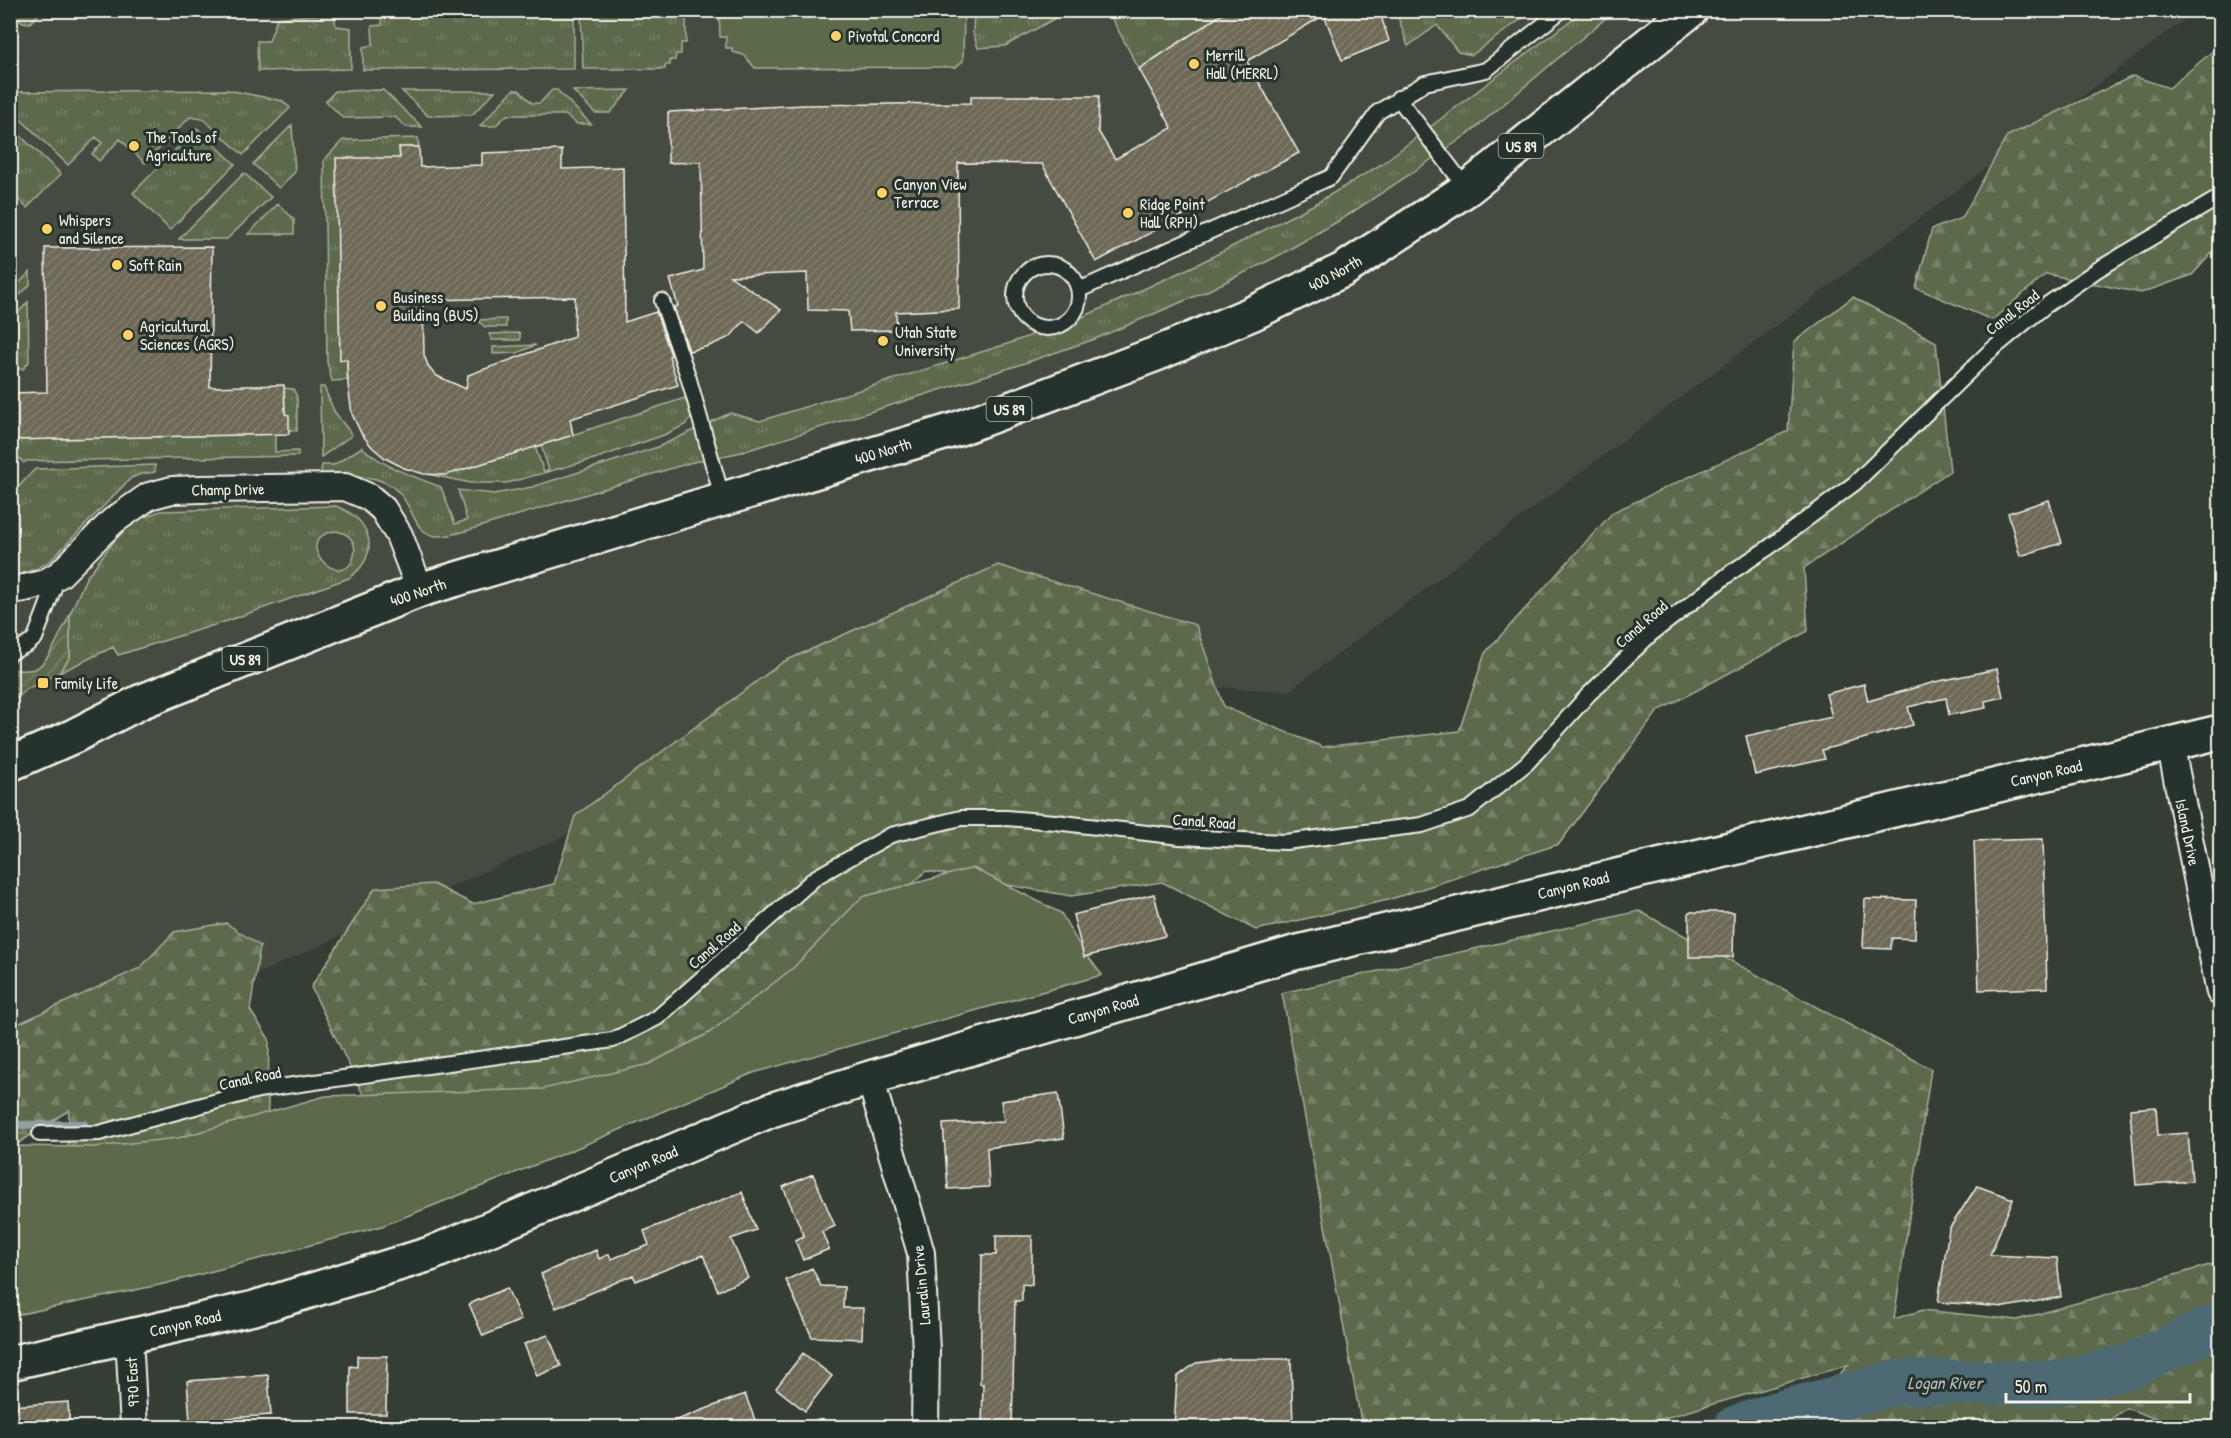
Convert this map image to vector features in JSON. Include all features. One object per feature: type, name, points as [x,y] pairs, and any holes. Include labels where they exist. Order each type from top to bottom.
[{"type":"street","name":"400 North","points":[[10,764],[74,736],[140,702],[420,590],[957,429],[1156,354],[1251,314],[1343,270],[1467,189],[1691,10]]},
{"type":"street","name":"Champ Drive","points":[[10,590],[45,583],[60,574],[113,521],[149,496],[172,490],[345,487],[369,497],[383,509],[399,535],[420,590]]},
{"type":"street","name":"Canyon Road","points":[[10,1363],[254,1308],[430,1254],[771,1110],[870,1078],[1294,953],[2220,732]]},
{"type":"street","name":"Island Drive","points":[[2170,743],[2220,992]]},
{"type":"street","name":"Lauralin Drive","points":[[870,1078],[921,1253],[926,1351],[925,1428]]},
{"type":"street","name":"970 East","points":[[129,1336],[134,1428]]},
{"type":"lane","points":[[1079,290],[1331,177],[1378,112],[1425,83],[1486,70],[1562,10]]},
{"type":"lane","points":[[1398,98],[1467,189]]},
{"type":"lane","name":"Canal Road","points":[[40,1134],[99,1133],[258,1090],[613,1040],[657,1018],[816,877],[891,835],[961,819],[1006,818],[1180,837],[1285,842],[1422,825],[1470,809],[1527,763],[1588,695],[1651,634],[1732,571],[1768,548],[1855,483],[1988,353],[2045,306],[2097,270],[2220,197]]},
{"type":"lane","points":[[1043,265],[1063,269],[1071,276],[1079,290],[1077,306],[1072,315],[1055,327],[1035,326],[1019,312],[1015,303],[1015,292],[1024,274],[1043,265]]},
{"type":"lane","points":[[662,301],[688,376],[723,500]]},
{"type":"lane","points":[[10,653],[35,638],[60,574]]},
{"type":"shaded area","name":"Utah State University","points":[[10,11],[2196,11],[1289,691],[932,671],[11,1084]]},
{"type":"green space","points":[[974,10],[1068,11],[1005,46],[978,48],[973,33]]},
{"type":"green space","points":[[1114,10],[1228,11],[1139,69],[1109,13]]},
{"type":"green space","points":[[1396,10],[1532,11],[1472,55],[1458,52],[1437,25],[1408,46]]},
{"type":"green space","points":[[14,11],[35,11],[39,14],[30,23],[22,22]]},
{"type":"green space","points":[[381,11],[574,11],[574,69],[363,70],[363,47],[373,45],[372,26],[382,25]]},
{"type":"green space","points":[[581,11],[686,11],[686,43],[681,43],[681,54],[676,54],[675,60],[670,60],[670,65],[665,65],[665,69],[583,69]]},
{"type":"green space","points":[[719,11],[964,11],[963,61],[956,67],[755,68],[744,55],[732,52],[732,48],[726,48],[726,37],[720,37]]},
{"type":"green space","points":[[1583,11],[1614,11],[1472,131],[1412,173],[1342,219],[1276,257],[1205,292],[1095,339],[742,452],[689,463],[449,535],[431,535],[421,529],[403,497],[384,482],[364,477],[328,478],[321,472],[322,465],[334,465],[362,447],[389,466],[441,487],[455,524],[467,520],[458,490],[494,494],[532,487],[658,447],[730,413],[760,421],[1007,344],[1085,316],[1198,264],[1315,204],[1380,165]]},
{"type":"green space","points":[[334,15],[336,26],[351,28],[351,69],[258,71],[257,41],[269,41],[277,18]]},
{"type":"green space","points":[[2220,45],[2220,244],[2192,275],[2141,293],[2046,274],[1992,320],[1916,288],[1932,229],[1962,218],[2007,136],[2133,76],[2169,88]]},
{"type":"green space","points":[[228,90],[283,101],[290,108],[243,155],[203,119],[190,117],[145,163],[120,139],[99,161],[92,154],[102,143],[96,137],[68,165],[11,110],[11,92]]},
{"type":"green space","points":[[383,90],[422,127],[406,127],[395,117],[343,118],[326,101],[335,91]]},
{"type":"green space","points":[[513,90],[519,90],[532,103],[540,103],[552,90],[557,90],[591,124],[577,124],[565,115],[507,115],[495,126],[480,126]]},
{"type":"green space","points":[[630,90],[610,113],[595,113],[573,91]]},
{"type":"green space","points":[[402,91],[495,91],[472,115],[428,116]]},
{"type":"green space","points":[[292,125],[295,172],[279,188],[253,164]]},
{"type":"green space","points":[[10,126],[61,174],[27,208],[11,192]]},
{"type":"green space","points":[[197,128],[235,164],[170,230],[133,193]]},
{"type":"green space","points":[[418,138],[419,147],[399,147],[400,164],[337,159],[340,359],[347,359],[347,380],[332,381],[327,362],[324,160],[343,140]]},
{"type":"green space","points":[[244,173],[271,197],[227,239],[179,239]]},
{"type":"green space","points":[[278,204],[294,219],[294,234],[248,234]]},
{"type":"green space","points":[[30,272],[30,285],[16,299],[16,286]]},
{"type":"green space","points":[[1853,297],[1936,342],[1950,471],[1804,568],[1808,631],[1658,711],[1559,844],[1388,900],[1256,930],[1162,882],[1071,896],[926,871],[818,973],[658,1097],[379,1127],[311,987],[375,888],[433,884],[473,904],[554,884],[575,816],[783,662],[998,565],[1196,625],[1224,707],[1323,747],[1459,731],[1485,653],[1613,512],[1788,431],[1794,342]]},
{"type":"green space","points":[[28,302],[29,362],[23,369],[18,369],[16,315]]},
{"type":"green space","points":[[13,318],[15,369],[11,369],[10,320]]},
{"type":"green space","points":[[506,319],[506,327],[485,327],[477,320]]},
{"type":"green space","points":[[520,333],[520,340],[492,340],[489,334]]},
{"type":"green space","points":[[536,345],[517,353],[493,354],[493,347]]},
{"type":"green space","points":[[320,387],[324,387],[334,411],[352,435],[321,457]]},
{"type":"green space","points":[[284,388],[293,389],[297,397],[297,431],[289,430],[285,414]]},
{"type":"green space","points":[[685,398],[690,399],[692,416],[685,425],[664,435],[594,459],[507,483],[471,483],[427,474],[535,447],[544,472],[549,470],[541,445]]},
{"type":"green space","points":[[275,434],[275,452],[298,451],[298,456],[26,461],[24,463],[11,450],[10,440]]},
{"type":"green space","points":[[155,465],[155,472],[131,478],[50,561],[36,569],[16,575],[11,568],[11,495],[35,469]]},
{"type":"green space","points":[[336,506],[348,512],[365,528],[369,549],[366,559],[349,578],[227,621],[118,655],[113,647],[59,673],[70,657],[70,614],[86,578],[128,527],[141,518],[161,511]],"holes":[[[336,531],[347,535],[355,550],[350,564],[342,569],[333,568],[324,562],[318,554],[316,544],[322,536]]]},
{"type":"green space","points":[[70,614],[70,657],[59,673],[25,690],[18,698],[11,700],[11,670],[34,669],[45,661]]},
{"type":"green space","points":[[973,868],[1061,913],[1080,946],[1102,975],[753,1073],[570,1151],[382,1226],[164,1284],[11,1316],[11,1146],[93,1147],[178,1138],[325,1096],[543,1089],[649,1064],[709,1033],[793,968],[862,897]]},
{"type":"green space","points":[[1639,911],[1931,1069],[1894,1319],[1923,1310],[2017,1320],[2220,1262],[2220,1427],[2179,1427],[2126,1408],[2099,1428],[1965,1427],[1951,1420],[1913,1428],[1806,1428],[1795,1423],[1848,1365],[1634,1427],[1362,1427],[1282,993]]},
{"type":"green space","points":[[226,923],[260,946],[250,1010],[269,1039],[267,1155],[67,1187],[69,1110],[11,1148],[11,1027],[140,968],[174,932]]},
{"type":"building","points":[[1228,10],[1379,10],[1389,41],[1342,60],[1324,15],[1247,61],[1299,153],[1096,262],[1042,164],[958,163],[959,309],[896,312],[897,330],[850,331],[848,311],[808,310],[807,273],[730,276],[781,310],[759,333],[744,321],[730,337],[689,351],[674,307],[678,306],[670,279],[703,270],[701,162],[668,163],[668,112],[805,105],[971,103],[971,96],[1099,96],[1098,131],[1115,159],[1172,128],[1139,69]]},
{"type":"building","name":"Business Building (BUS)","points":[[399,147],[419,147],[420,167],[482,165],[482,153],[562,150],[562,169],[623,167],[625,322],[656,312],[671,355],[669,356],[678,385],[570,419],[573,435],[446,475],[424,474],[404,468],[385,458],[361,433],[352,414],[347,359],[340,360],[336,158],[400,158]],"holes":[[[575,297],[574,337],[468,375],[466,389],[437,376],[429,368],[424,355],[423,300]]]},
{"type":"building","name":"Agricultural Sciences (AGRS)","points":[[212,247],[210,387],[284,385],[285,414],[289,415],[289,434],[10,440],[10,393],[47,392],[45,248]]},
{"type":"building","points":[[2049,500],[2062,543],[2020,556],[2008,513]]},
{"type":"building","points":[[1997,669],[2003,697],[1985,701],[1986,708],[1949,715],[1946,698],[1908,707],[1913,725],[1822,750],[1825,759],[1755,775],[1746,736],[1832,717],[1826,694],[1864,684],[1868,701],[1935,682]]},
{"type":"building","points":[[2043,839],[2047,988],[1979,990],[1974,841]]},
{"type":"building","points":[[1154,894],[1165,936],[1084,957],[1073,915]]},
{"type":"building","points":[[1865,899],[1916,900],[1915,939],[1892,938],[1891,949],[1863,948]]},
{"type":"building","points":[[1689,912],[1734,912],[1733,957],[1689,957]]},
{"type":"building","points":[[1058,1093],[1064,1138],[987,1148],[989,1187],[948,1189],[943,1124],[1004,1121],[1001,1101]]},
{"type":"building","points":[[2156,1107],[2158,1135],[2188,1133],[2192,1181],[2136,1185],[2130,1109]]},
{"type":"building","points":[[813,1174],[835,1226],[822,1232],[829,1249],[803,1260],[795,1240],[804,1236],[783,1187]]},
{"type":"building","points":[[1977,1186],[2013,1199],[1990,1255],[2057,1258],[2061,1297],[2005,1307],[1938,1302],[1949,1229]]},
{"type":"building","points":[[742,1192],[756,1230],[731,1239],[748,1278],[718,1291],[703,1255],[636,1281],[633,1275],[556,1308],[541,1274],[596,1250],[599,1259],[609,1254],[611,1259],[649,1245],[644,1231]]},
{"type":"building","points":[[996,1236],[1032,1236],[1032,1285],[1022,1284],[1022,1301],[1015,1301],[1012,1428],[982,1428],[983,1384],[980,1384],[982,1255],[996,1255]]},
{"type":"building","points":[[812,1268],[821,1286],[844,1287],[843,1308],[863,1308],[862,1339],[812,1337],[786,1280]]},
{"type":"building","points":[[507,1288],[521,1320],[483,1336],[469,1304]]},
{"type":"building","points":[[548,1335],[561,1366],[537,1376],[524,1344]]},
{"type":"building","points":[[803,1353],[832,1376],[805,1411],[776,1388]]},
{"type":"building","points":[[357,1356],[387,1356],[386,1414],[350,1414],[350,1366],[357,1367]]},
{"type":"building","points":[[1229,1359],[1291,1359],[1293,1428],[1174,1428],[1177,1377],[1196,1363]]},
{"type":"building","points":[[268,1375],[271,1415],[190,1421],[187,1381]]},
{"type":"building","points":[[745,1394],[758,1428],[661,1428],[661,1426]]},
{"type":"building","points":[[68,1402],[70,1428],[10,1428],[10,1406]]},
{"type":"waterway","points":[[10,1125],[84,1124]]},
{"type":"waterway","name":"Logan River","points":[[1736,1428],[1776,1414],[1900,1382],[2057,1383],[2128,1367],[2220,1324]]},
{"type":"place","name":"Pivotal Concord","points":[[836,36]]},
{"type":"place","name":"Merrill Hall (MERRL)","points":[[1194,64]]},
{"type":"place","name":"The Tools of Agriculture","points":[[134,146]]},
{"type":"place","name":"Canyon View Terrace","points":[[882,193]]},
{"type":"place","name":"Ridge Point Hall (RPH)","points":[[1128,213]]},
{"type":"place","name":"Whispers and Silence","points":[[47,229]]},
{"type":"place","name":"Soft Rain","points":[[117,265]]},
{"type":"place","name":"Business Building (BUS)","points":[[381,306]]},
{"type":"place","name":"Agricultural Sciences (AGRS)","points":[[128,335]]},
{"type":"place","name":"Utah State University","points":[[883,341]]},
{"type":"place","name":"Family Life","points":[[43,683]]}]
